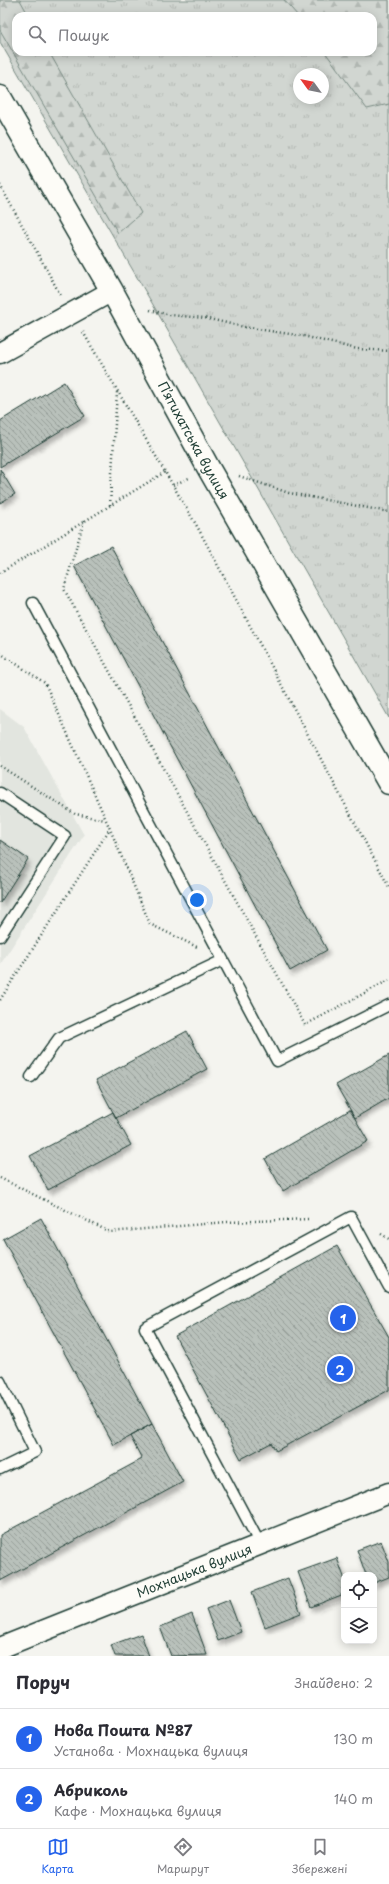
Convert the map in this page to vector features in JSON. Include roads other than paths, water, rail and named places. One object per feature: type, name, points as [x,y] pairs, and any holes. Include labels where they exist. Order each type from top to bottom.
[{"type":"street","name":"П’ятихатська вулиця","points":[[0,97],[115,297],[208,469],[389,783]]},
{"type":"street","points":[[0,353],[72,313],[115,297]]},
{"type":"street","name":"Мохнацька вулиця","points":[[0,1648],[389,1493]]},
{"type":"lane","points":[[33,603],[278,1061],[389,1005]]},
{"type":"lane","points":[[0,793],[65,836],[0,936]]},
{"type":"lane","points":[[31,1077],[59,1038],[223,960]]},
{"type":"lane","points":[[260,1544],[145,1328],[350,1217],[389,1287]]},
{"type":"lane","points":[[0,1381],[35,1452],[0,1469]]},
{"type":"place","name":"Нова Пошта №87","points":[[343,1318]]},
{"type":"place","name":"Абриколь","points":[[340,1369]]}]
